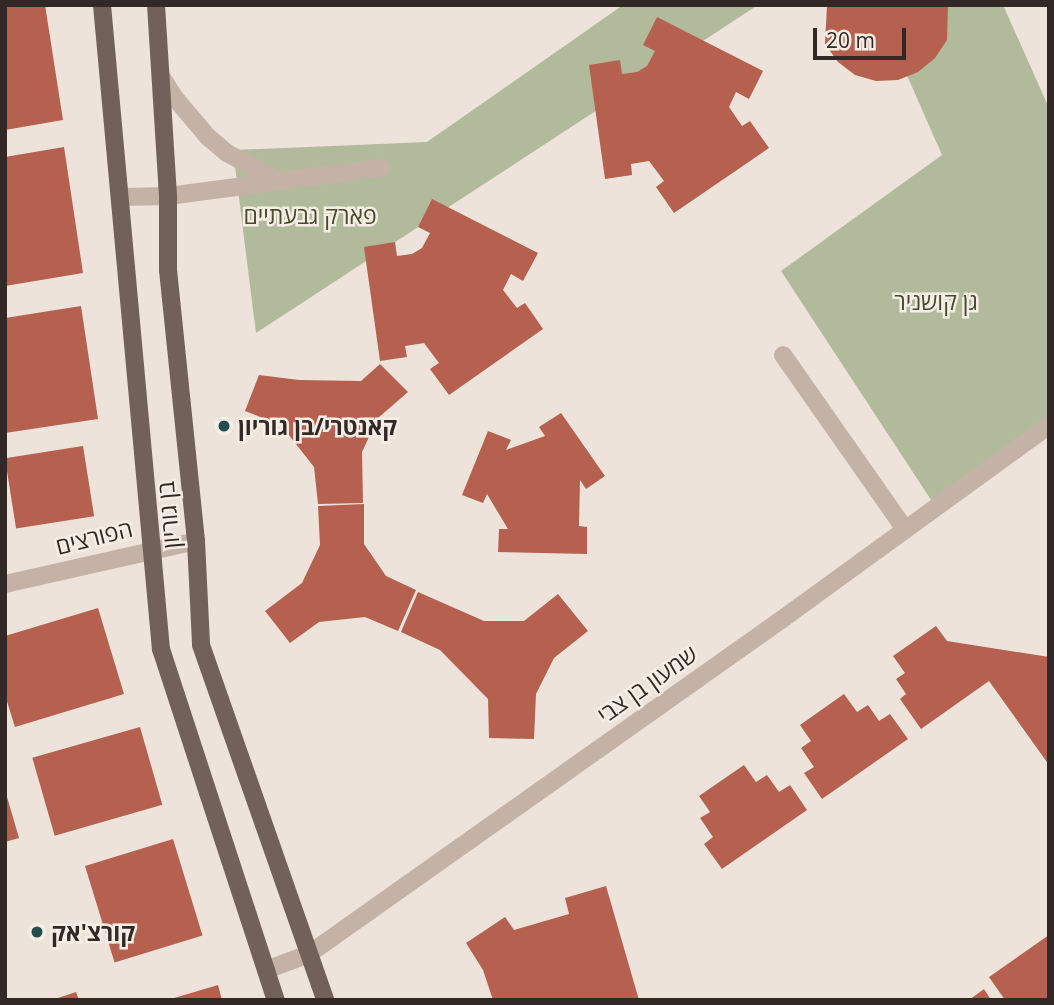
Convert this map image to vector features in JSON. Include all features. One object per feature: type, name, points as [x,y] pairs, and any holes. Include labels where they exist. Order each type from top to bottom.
[{"type":"main road","name":"בן גוריון","points":[[102,5],[161,649],[276,1000]]},
{"type":"main road","name":"בן גוריון","points":[[156,5],[168,196],[168,270],[196,541],[201,645],[325,1000]]},
{"type":"street","points":[[161,76],[175,99],[208,137],[227,153],[279,181]]},
{"type":"street","points":[[121,197],[168,196],[381,168]]},
{"type":"street","points":[[783,355],[905,529]]},
{"type":"street","name":"שמעון בן צבי","points":[[266,970],[309,954],[1049,425]]},
{"type":"street","name":"הפורצים","points":[[5,584],[150,549],[196,541]]},
{"type":"green space","name":"פארק גבעתיים","points":[[623,5],[758,5],[256,333],[233,150],[427,142]]},
{"type":"green space","name":"גן קושניר","points":[[876,5],[1003,5],[1049,108],[1049,425],[935,506],[781,271],[942,155]]},
{"type":"building","points":[[45,5],[63,120],[5,130],[5,7]]},
{"type":"building","points":[[827,5],[948,5],[947,40],[935,58],[918,72],[898,80],[876,81],[855,75],[838,62],[825,44]]},
{"type":"building","points":[[657,17],[763,71],[749,99],[736,92],[729,107],[742,126],[750,121],[769,148],[674,213],[656,187],[664,181],[649,161],[631,164],[632,175],[605,179],[589,65],[620,60],[622,74],[637,72],[647,66],[655,51],[643,45]]},
{"type":"building","points":[[64,147],[83,273],[5,286],[5,157]]},
{"type":"building","points":[[432,199],[538,253],[523,281],[511,274],[503,290],[517,308],[525,303],[543,329],[449,395],[430,369],[439,363],[424,343],[405,346],[407,357],[380,361],[364,247],[395,242],[397,256],[412,254],[422,248],[430,233],[418,227]]},
{"type":"building","points":[[81,306],[98,419],[5,433],[5,318]]},
{"type":"building","points":[[380,364],[408,392],[378,418],[362,452],[363,503],[318,504],[314,467],[281,425],[245,411],[259,375],[299,380],[361,381]]},
{"type":"building","points":[[561,413],[605,476],[586,489],[580,480],[579,526],[587,527],[587,554],[498,552],[499,529],[508,529],[487,494],[483,503],[462,495],[488,431],[511,440],[506,450],[545,436],[539,427]]},
{"type":"building","points":[[83,446],[94,516],[16,528],[5,458]]},
{"type":"building","points":[[364,504],[364,544],[386,576],[416,590],[398,631],[365,617],[319,622],[290,643],[265,611],[302,583],[320,545],[318,506]]},
{"type":"building","points":[[418,592],[484,621],[524,621],[558,594],[588,631],[554,658],[536,694],[534,739],[489,738],[488,699],[440,650],[401,632]]},
{"type":"building","points":[[98,608],[124,694],[15,727],[5,695],[5,636]]},
{"type":"building","points":[[936,626],[947,641],[1049,657],[1049,765],[989,681],[921,729],[900,699],[906,694],[896,679],[905,673],[893,656]]},
{"type":"building","points":[[844,694],[857,712],[868,705],[879,721],[890,714],[908,739],[822,799],[804,773],[814,767],[801,748],[811,741],[800,725]]},
{"type":"building","points":[[140,727],[162,805],[55,836],[32,758]]},
{"type":"building","points":[[744,765],[756,782],[767,775],[779,792],[790,785],[807,810],[722,869],[704,844],[713,837],[700,818],[710,812],[699,796]]},
{"type":"building","points":[[5,790],[19,838],[5,842]]},
{"type":"building","points":[[173,839],[203,936],[115,962],[85,866]]},
{"type":"building","points":[[606,886],[639,1000],[493,1000],[483,970],[466,943],[505,917],[514,930],[569,914],[565,898]]},
{"type":"building","points":[[1049,935],[1049,1000],[1005,1000],[989,977]]},
{"type":"building","points":[[218,985],[222,1000],[171,1000],[171,999]]},
{"type":"building","points":[[984,989],[991,1000],[969,1000]]},
{"type":"building","points":[[76,992],[79,1000],[55,1000],[55,999]]},
{"type":"place","name":"קאנטרי/בן גוריון","points":[[224,426]]},
{"type":"place","name":"קורצ'אק","points":[[37,932]]}]
